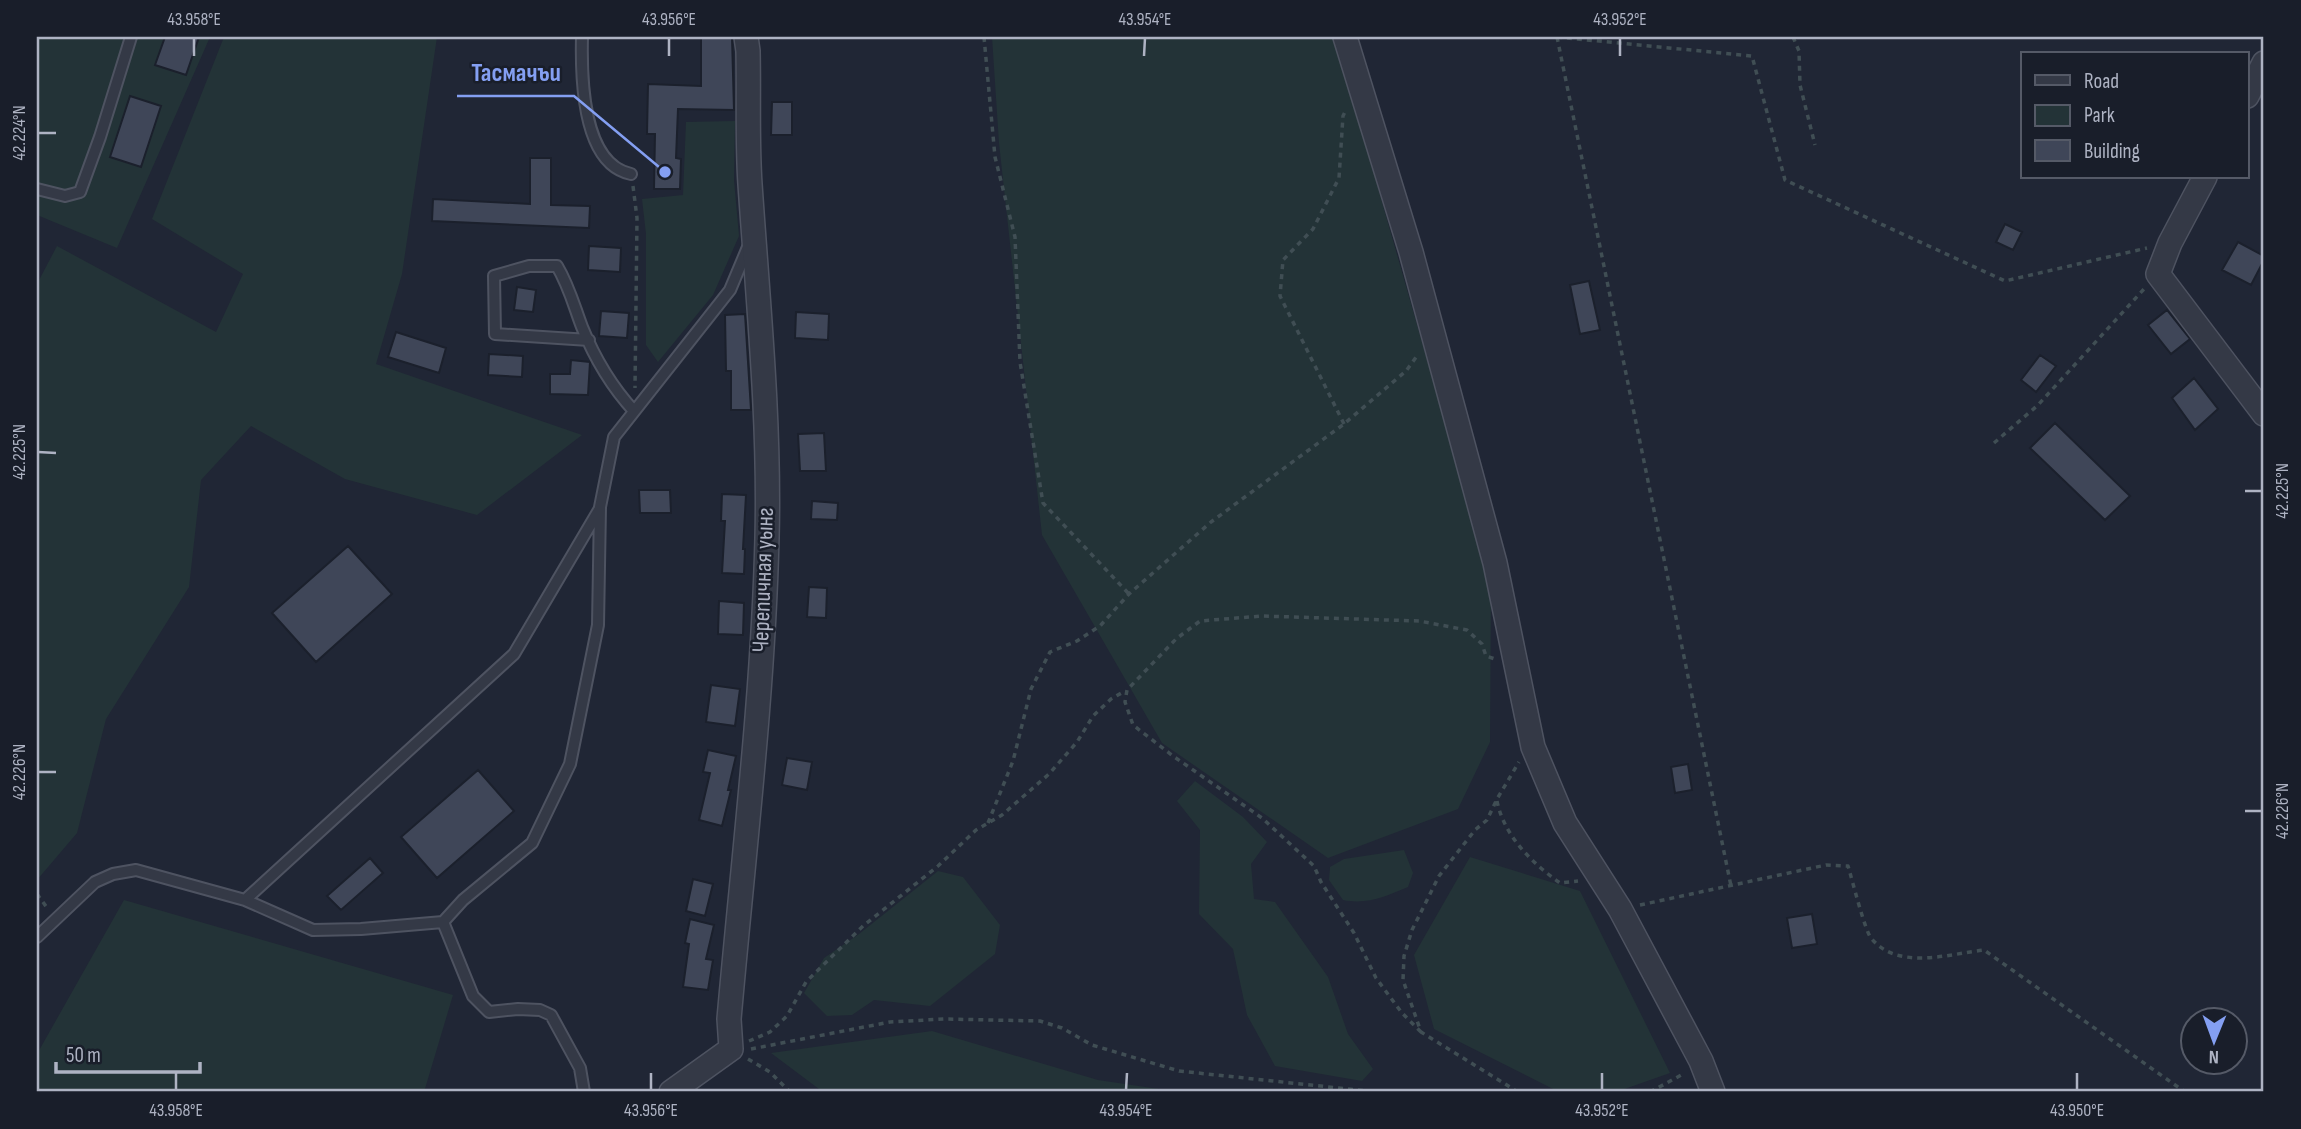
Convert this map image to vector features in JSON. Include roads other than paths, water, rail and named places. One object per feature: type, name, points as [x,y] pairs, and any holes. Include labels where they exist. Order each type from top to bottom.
[{"type":"street","name":"Черепичная уынг","points":[[672,1092],[731,1049],[729,1019],[753,760],[767,537],[765,393],[750,182],[746,37]]},
{"type":"street","points":[[1345,37],[1411,252],[1495,564],[1533,747],[1565,823],[1620,909],[1701,1062],[1713,1092]]},
{"type":"street","points":[[2248,94],[2264,63]]},
{"type":"street","points":[[2203,178],[2170,243],[2158,274],[2264,414]]},
{"type":"lane","points":[[37,190],[65,196],[80,191],[131,37]]},
{"type":"lane","points":[[582,37],[581,64],[587,115],[600,150],[617,171],[631,174]]},
{"type":"lane","points":[[37,937],[95,882],[113,874],[136,870],[245,900],[313,930],[443,922],[463,900],[532,843],[570,764],[598,625],[600,507],[614,436],[730,290],[755,232]]},
{"type":"lane","points":[[589,340],[495,334],[494,276],[529,266],[557,266],[568,283],[589,340],[613,388],[634,411]]},
{"type":"lane","points":[[245,900],[514,654],[600,507]]},
{"type":"lane","points":[[443,922],[473,996],[489,1012],[540,1010],[551,1015],[580,1068],[584,1092]]},
{"type":"place","name":"Тасмачъи","points":[[665,172]]}]
